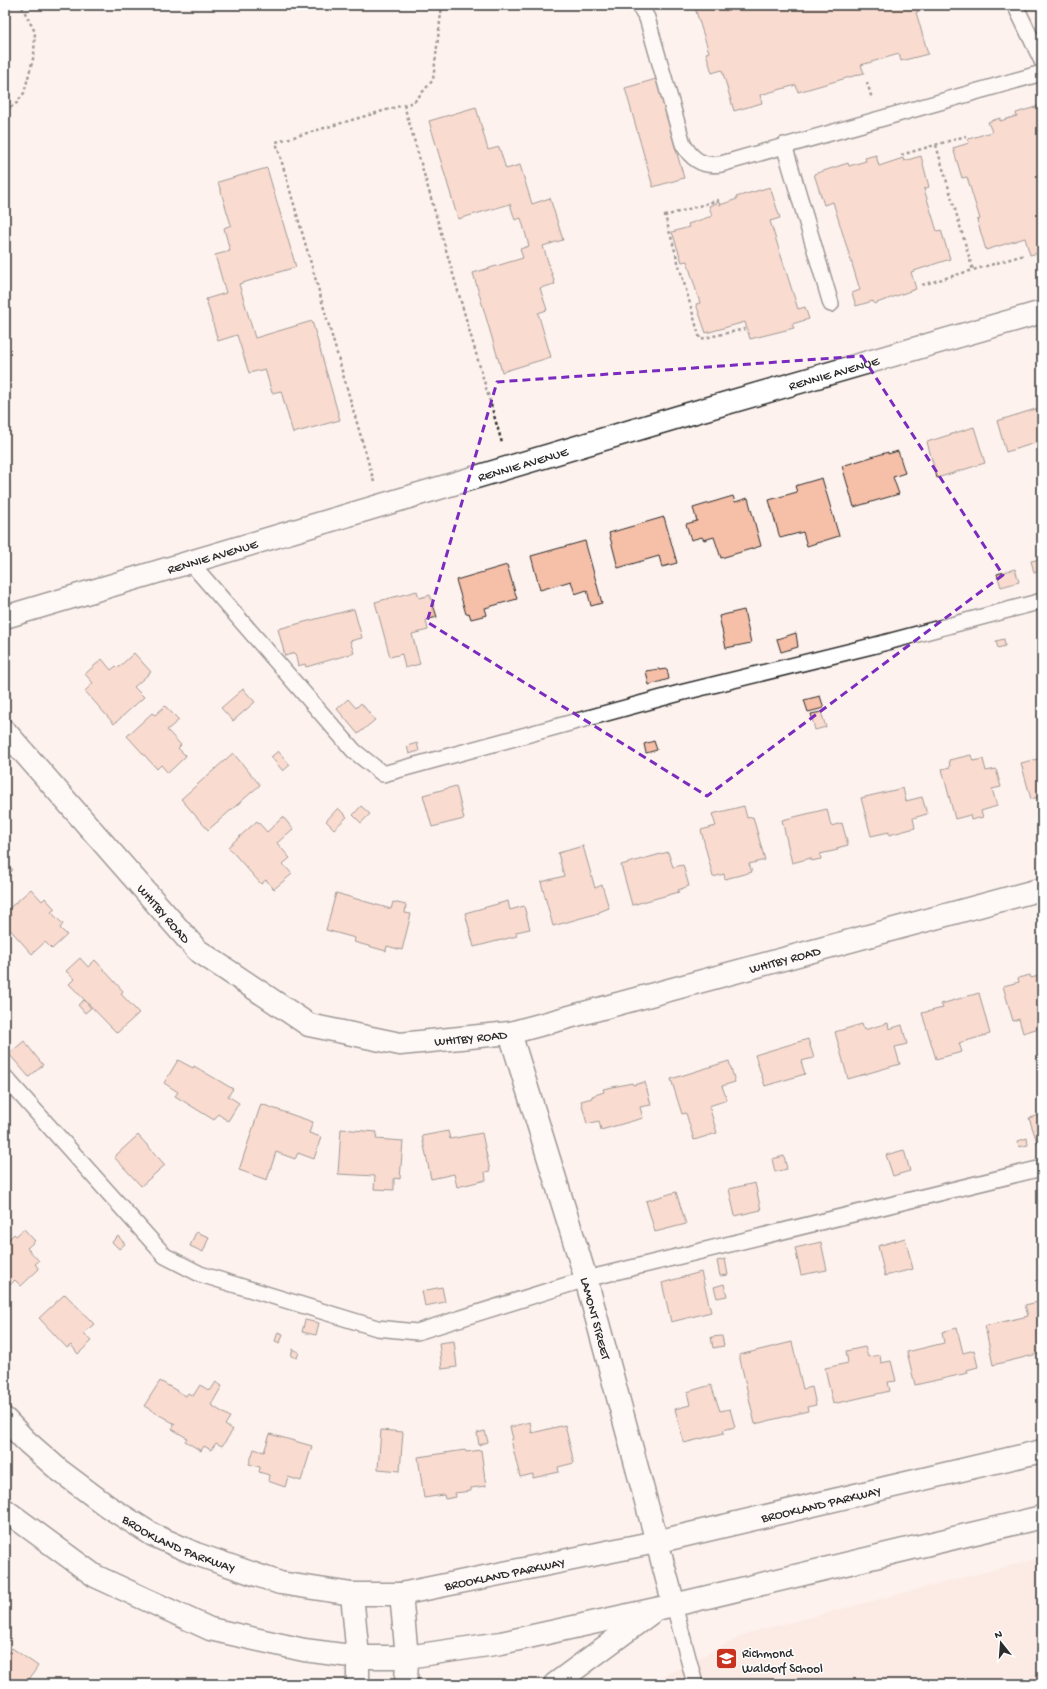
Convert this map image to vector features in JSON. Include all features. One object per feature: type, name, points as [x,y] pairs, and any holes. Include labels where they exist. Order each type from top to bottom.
[{"type":"street","name":"RENNIE AVENUE","points":[[5,617],[684,415],[1042,312]]},
{"type":"street","name":"WHITBY ROAD","points":[[5,731],[197,950],[309,1025],[400,1044],[510,1033],[1042,889]]},
{"type":"street","name":"LAMONT STREET","points":[[510,1033],[586,1279],[656,1542],[666,1607]]},
{"type":"street","name":"BROOKLAND PARKWAY","points":[[5,1419],[26,1441],[59,1470],[107,1506],[153,1535],[196,1554],[280,1583],[352,1594],[401,1594],[656,1542],[1042,1451]]},
{"type":"street","points":[[5,1510],[95,1576],[210,1628],[304,1650],[358,1657],[407,1657],[501,1643],[666,1607],[1042,1517]]},
{"type":"street","points":[[352,1594],[358,1657],[358,1684]]},
{"type":"street","points":[[401,1594],[407,1657],[406,1684]]},
{"type":"street","points":[[555,1684],[666,1607]]},
{"type":"lane","points":[[639,5],[646,18],[683,144],[694,159],[701,163],[714,165],[1042,73]]},
{"type":"lane","points":[[1015,5],[1042,61]]},
{"type":"lane","points":[[784,146],[831,304]]},
{"type":"lane","points":[[190,562],[354,751],[383,774],[680,693],[876,645],[1042,601]]},
{"type":"lane","points":[[5,1077],[165,1256],[200,1274],[376,1328],[417,1332],[586,1279],[1042,1168]]},
{"type":"lane","points":[[666,1607],[696,1684]]},
{"type":"path","points":[[5,110],[15,105],[24,93],[34,55],[35,32],[21,5]]},
{"type":"path","points":[[375,484],[276,142],[414,102],[433,80],[442,5]]},
{"type":"path","points":[[867,82],[873,104]]},
{"type":"path","points":[[404,105],[503,447]]},
{"type":"path","points":[[901,155],[966,136]]},
{"type":"path","points":[[936,145],[973,270]]},
{"type":"path","points":[[719,200],[665,216],[700,339],[745,329]]},
{"type":"path","points":[[922,285],[1024,255]]},
{"type":"highlighted area","points":[[862,356],[1003,575],[707,796],[427,622],[497,382]]},
{"type":"shaded area","points":[[1042,1557],[1042,1684],[648,1684],[747,1633]]},
{"type":"building","points":[[694,5],[923,5],[925,10],[916,12],[928,54],[901,61],[899,54],[861,65],[864,73],[798,92],[796,85],[760,95],[762,103],[734,111],[722,70],[712,73],[706,53],[709,52]]},
{"type":"building","points":[[1042,11],[1042,20],[1039,12]]},
{"type":"building","points":[[656,79],[684,178],[653,187],[625,88]]},
{"type":"building","points":[[1042,105],[1042,252],[1030,255],[1025,238],[986,250],[977,220],[980,219],[967,177],[962,178],[953,148],[969,143],[968,139],[992,132],[988,122],[1000,118],[1000,121],[1017,116],[1016,113]]},
{"type":"building","points":[[476,107],[488,150],[499,147],[506,169],[520,165],[532,204],[550,198],[563,240],[543,246],[555,284],[540,288],[547,310],[538,313],[551,357],[502,372],[473,273],[523,258],[520,249],[529,246],[521,218],[515,220],[510,204],[458,219],[429,121]]},
{"type":"building","points":[[876,155],[879,166],[903,158],[904,161],[921,156],[929,187],[924,189],[937,231],[941,230],[950,259],[911,272],[916,289],[874,304],[873,301],[856,306],[852,293],[860,290],[833,202],[824,205],[814,174],[848,163],[849,166],[866,161],[865,158]]},
{"type":"building","points":[[267,168],[296,267],[239,284],[255,338],[312,321],[340,420],[293,433],[281,391],[272,393],[265,369],[249,373],[237,335],[218,341],[206,299],[226,293],[215,255],[230,251],[224,228],[231,225],[218,182]]},
{"type":"building","points":[[770,187],[780,218],[770,221],[798,309],[805,307],[809,319],[792,324],[794,328],[750,339],[745,322],[706,333],[696,304],[700,303],[687,261],[682,262],[672,232],[689,227],[688,224],[712,216],[709,206],[719,202],[720,205],[737,199],[736,197]]},
{"type":"building","points":[[1042,407],[1042,450],[1039,442],[1006,452],[997,421]]},
{"type":"building","points":[[974,427],[985,463],[937,478],[927,442]]},
{"type":"building","points":[[898,451],[905,473],[893,477],[899,494],[854,507],[842,466],[888,452],[888,454]]},
{"type":"building","points":[[822,478],[839,536],[807,546],[803,532],[780,538],[769,500],[797,492],[795,486]]},
{"type":"building","points":[[733,496],[735,502],[748,498],[761,546],[721,558],[714,537],[704,540],[702,537],[691,540],[686,524],[697,521],[693,508]]},
{"type":"building","points":[[664,517],[677,563],[662,567],[659,556],[618,568],[609,533]]},
{"type":"building","points":[[585,541],[602,603],[591,606],[587,590],[575,594],[571,581],[540,590],[531,556]]},
{"type":"building","points":[[1041,559],[1042,570],[1034,572],[1031,561]]},
{"type":"building","points":[[507,565],[517,599],[485,608],[487,615],[471,619],[469,613],[466,614],[456,580]]},
{"type":"building","points":[[1015,569],[1019,582],[1001,587],[997,574]]},
{"type":"building","points":[[417,591],[419,598],[430,595],[437,617],[426,620],[428,630],[412,634],[420,664],[405,668],[402,654],[390,657],[375,602]]},
{"type":"building","points":[[354,609],[362,638],[350,641],[354,653],[306,667],[305,664],[298,666],[295,653],[285,656],[278,629]]},
{"type":"building","points":[[744,610],[751,643],[726,648],[719,616]]},
{"type":"building","points":[[1042,630],[1042,639],[1041,639],[1039,631]]},
{"type":"building","points":[[796,633],[798,647],[781,652],[777,639]]},
{"type":"building","points":[[1004,639],[1005,646],[998,648],[996,641]]},
{"type":"building","points":[[134,653],[151,672],[134,687],[144,697],[114,724],[85,691],[93,683],[85,674],[102,659],[111,670],[116,666],[118,668]]},
{"type":"building","points":[[667,669],[669,679],[649,685],[646,671]]},
{"type":"building","points":[[243,689],[255,702],[233,721],[221,708]]},
{"type":"building","points":[[820,696],[824,708],[808,712],[804,700]]},
{"type":"building","points":[[348,699],[356,708],[361,703],[375,720],[358,734],[337,709]]},
{"type":"building","points":[[165,706],[179,720],[167,730],[181,745],[178,748],[186,756],[168,773],[161,765],[157,769],[127,736],[152,713],[155,715]]},
{"type":"building","points":[[821,712],[826,727],[815,730],[811,714]]},
{"type":"building","points":[[654,741],[657,750],[646,753],[644,744]]},
{"type":"building","points":[[1042,741],[1042,753],[1039,742]]},
{"type":"building","points":[[417,743],[419,751],[409,754],[407,746]]},
{"type":"building","points":[[278,751],[290,765],[283,771],[271,757]]},
{"type":"building","points":[[233,753],[260,785],[208,830],[181,799]]},
{"type":"building","points":[[971,755],[973,761],[983,759],[986,771],[996,769],[1001,787],[992,789],[997,806],[981,811],[983,817],[971,820],[970,815],[955,819],[942,769],[950,767],[949,760]]},
{"type":"building","points":[[1042,758],[1042,796],[1031,799],[1021,763]]},
{"type":"building","points":[[456,786],[464,819],[432,827],[423,795]]},
{"type":"building","points":[[903,788],[906,801],[922,797],[927,814],[913,818],[915,828],[889,835],[889,832],[871,836],[861,798]]},
{"type":"building","points":[[361,806],[370,814],[361,823],[353,815]]},
{"type":"building","points":[[744,806],[747,818],[753,817],[765,860],[749,864],[752,872],[725,879],[724,874],[713,877],[701,830],[716,826],[712,814]]},
{"type":"building","points":[[338,808],[347,817],[334,829],[326,821]]},
{"type":"building","points":[[827,809],[831,826],[842,823],[848,845],[837,848],[838,850],[820,854],[821,859],[811,861],[811,858],[792,863],[782,820]]},
{"type":"building","points":[[283,817],[293,829],[277,843],[290,858],[283,864],[292,874],[274,889],[266,880],[261,884],[228,847],[257,821],[267,832]]},
{"type":"building","points":[[583,846],[595,888],[602,885],[609,908],[599,913],[553,926],[541,882],[564,876],[558,853]]},
{"type":"building","points":[[668,852],[673,867],[683,865],[689,886],[678,890],[679,892],[632,905],[621,865]]},
{"type":"building","points":[[5,862],[13,870],[5,877]]},
{"type":"building","points":[[31,889],[42,901],[45,898],[55,909],[51,912],[63,924],[60,928],[67,935],[52,949],[45,942],[32,954],[5,924],[5,912]]},
{"type":"building","points":[[336,893],[391,909],[393,902],[406,905],[405,913],[411,914],[402,950],[387,946],[386,951],[354,942],[355,938],[326,930]]},
{"type":"building","points":[[508,901],[510,910],[524,906],[530,929],[516,932],[517,936],[474,947],[465,913]]},
{"type":"building","points":[[80,958],[88,967],[95,960],[123,991],[121,994],[139,1013],[117,1033],[69,984],[74,979],[66,971]]},
{"type":"building","points":[[1030,975],[1031,978],[1042,975],[1042,1027],[1023,1033],[1019,1019],[1013,1021],[1003,986],[1019,982],[1018,978]]},
{"type":"building","points":[[979,993],[990,1034],[959,1043],[962,1052],[936,1059],[922,1013],[943,1008],[941,1004]]},
{"type":"building","points":[[84,1000],[91,1008],[85,1013],[78,1005]]},
{"type":"building","points":[[888,1023],[889,1029],[902,1025],[907,1044],[895,1047],[900,1064],[848,1079],[835,1032],[862,1024],[864,1030]]},
{"type":"building","points":[[808,1039],[814,1058],[801,1061],[805,1074],[765,1086],[755,1055]]},
{"type":"building","points":[[24,1041],[43,1065],[29,1077],[9,1054]]},
{"type":"building","points":[[178,1060],[193,1068],[194,1066],[233,1089],[228,1096],[239,1103],[228,1121],[218,1114],[214,1120],[175,1096],[178,1092],[164,1083]]},
{"type":"building","points":[[729,1061],[735,1082],[722,1086],[727,1100],[709,1106],[717,1133],[694,1140],[686,1113],[682,1114],[671,1079]]},
{"type":"building","points":[[645,1082],[651,1105],[640,1107],[643,1118],[601,1130],[599,1121],[587,1124],[581,1101],[592,1098],[592,1096],[604,1092],[603,1089]]},
{"type":"building","points":[[261,1104],[313,1122],[309,1133],[321,1137],[314,1159],[298,1153],[295,1159],[276,1152],[267,1180],[239,1170]]},
{"type":"building","points":[[1042,1114],[1042,1141],[1037,1142],[1029,1118]]},
{"type":"building","points":[[341,1129],[377,1132],[376,1139],[403,1141],[400,1179],[394,1178],[394,1190],[374,1189],[375,1176],[338,1174]]},
{"type":"building","points":[[448,1131],[450,1139],[482,1133],[490,1171],[485,1172],[486,1180],[457,1187],[454,1174],[431,1179],[422,1136]]},
{"type":"building","points":[[138,1135],[165,1165],[141,1186],[114,1157]]},
{"type":"building","points":[[1027,1138],[1028,1145],[1019,1147],[1018,1141]]},
{"type":"building","points":[[904,1150],[910,1171],[893,1176],[886,1155]]},
{"type":"building","points":[[784,1156],[787,1169],[775,1172],[772,1159]]},
{"type":"building","points":[[755,1183],[761,1210],[735,1216],[729,1189]]},
{"type":"building","points":[[676,1192],[686,1224],[655,1232],[646,1201]]},
{"type":"building","points":[[24,1229],[35,1241],[27,1248],[39,1261],[35,1264],[39,1269],[21,1286],[15,1280],[9,1286],[5,1281],[5,1243],[14,1234],[16,1236]]},
{"type":"building","points":[[196,1232],[209,1237],[203,1252],[190,1246]]},
{"type":"building","points":[[118,1236],[125,1244],[119,1249],[112,1242]]},
{"type":"building","points":[[905,1238],[913,1269],[885,1276],[878,1246]]},
{"type":"building","points":[[821,1242],[827,1270],[801,1275],[795,1248]]},
{"type":"building","points":[[725,1259],[728,1275],[720,1276],[717,1261]]},
{"type":"building","points":[[701,1272],[711,1312],[671,1322],[662,1283]]},
{"type":"building","points":[[724,1284],[727,1296],[717,1298],[714,1287]]},
{"type":"building","points":[[442,1287],[445,1302],[425,1306],[422,1291]]},
{"type":"building","points":[[65,1294],[94,1324],[84,1333],[92,1341],[78,1354],[71,1345],[67,1348],[39,1318]]},
{"type":"building","points":[[1042,1301],[1042,1353],[993,1365],[985,1326],[1028,1316],[1025,1305]]},
{"type":"building","points":[[305,1320],[319,1323],[316,1335],[302,1332]]},
{"type":"building","points":[[957,1328],[963,1353],[974,1350],[978,1367],[967,1370],[968,1373],[915,1385],[907,1352],[944,1343],[942,1332]]},
{"type":"building","points":[[278,1332],[283,1334],[280,1343],[275,1341]]},
{"type":"building","points":[[722,1336],[724,1346],[713,1348],[711,1337]]},
{"type":"building","points":[[454,1341],[457,1367],[442,1369],[439,1343]]},
{"type":"building","points":[[792,1342],[803,1389],[812,1387],[816,1405],[807,1407],[808,1411],[755,1424],[739,1355]]},
{"type":"building","points":[[865,1347],[868,1357],[880,1355],[881,1363],[891,1361],[896,1381],[888,1382],[890,1391],[833,1404],[825,1368],[848,1363],[846,1351]]},
{"type":"building","points":[[293,1349],[299,1352],[297,1358],[291,1356]]},
{"type":"building","points":[[160,1381],[186,1396],[188,1393],[193,1396],[200,1385],[210,1391],[216,1382],[222,1386],[211,1405],[230,1417],[225,1425],[233,1430],[222,1446],[216,1443],[211,1450],[204,1446],[201,1451],[185,1441],[187,1438],[172,1429],[175,1424],[144,1406]]},
{"type":"building","points":[[711,1385],[720,1411],[730,1409],[735,1427],[723,1430],[724,1433],[684,1443],[675,1409],[690,1405],[687,1392]]},
{"type":"building","points":[[530,1422],[532,1433],[565,1425],[574,1463],[558,1467],[559,1472],[533,1478],[533,1474],[520,1477],[511,1440],[513,1439],[510,1427]]},
{"type":"building","points":[[381,1430],[403,1432],[400,1471],[378,1469]]},
{"type":"building","points":[[485,1431],[488,1442],[479,1445],[477,1433]]},
{"type":"building","points":[[270,1434],[312,1446],[301,1481],[288,1477],[285,1487],[268,1481],[269,1475],[259,1472],[260,1467],[249,1464],[254,1449],[264,1452]]},
{"type":"building","points":[[465,1450],[466,1452],[481,1450],[486,1486],[471,1488],[471,1491],[455,1493],[456,1497],[445,1499],[444,1495],[424,1498],[418,1457]]},
{"type":"building","points":[[12,1648],[38,1666],[26,1684],[5,1684],[5,1651],[8,1653]]},
{"type":"place","name":"Richmond Waldorf School","points":[[726,1659]]}]
